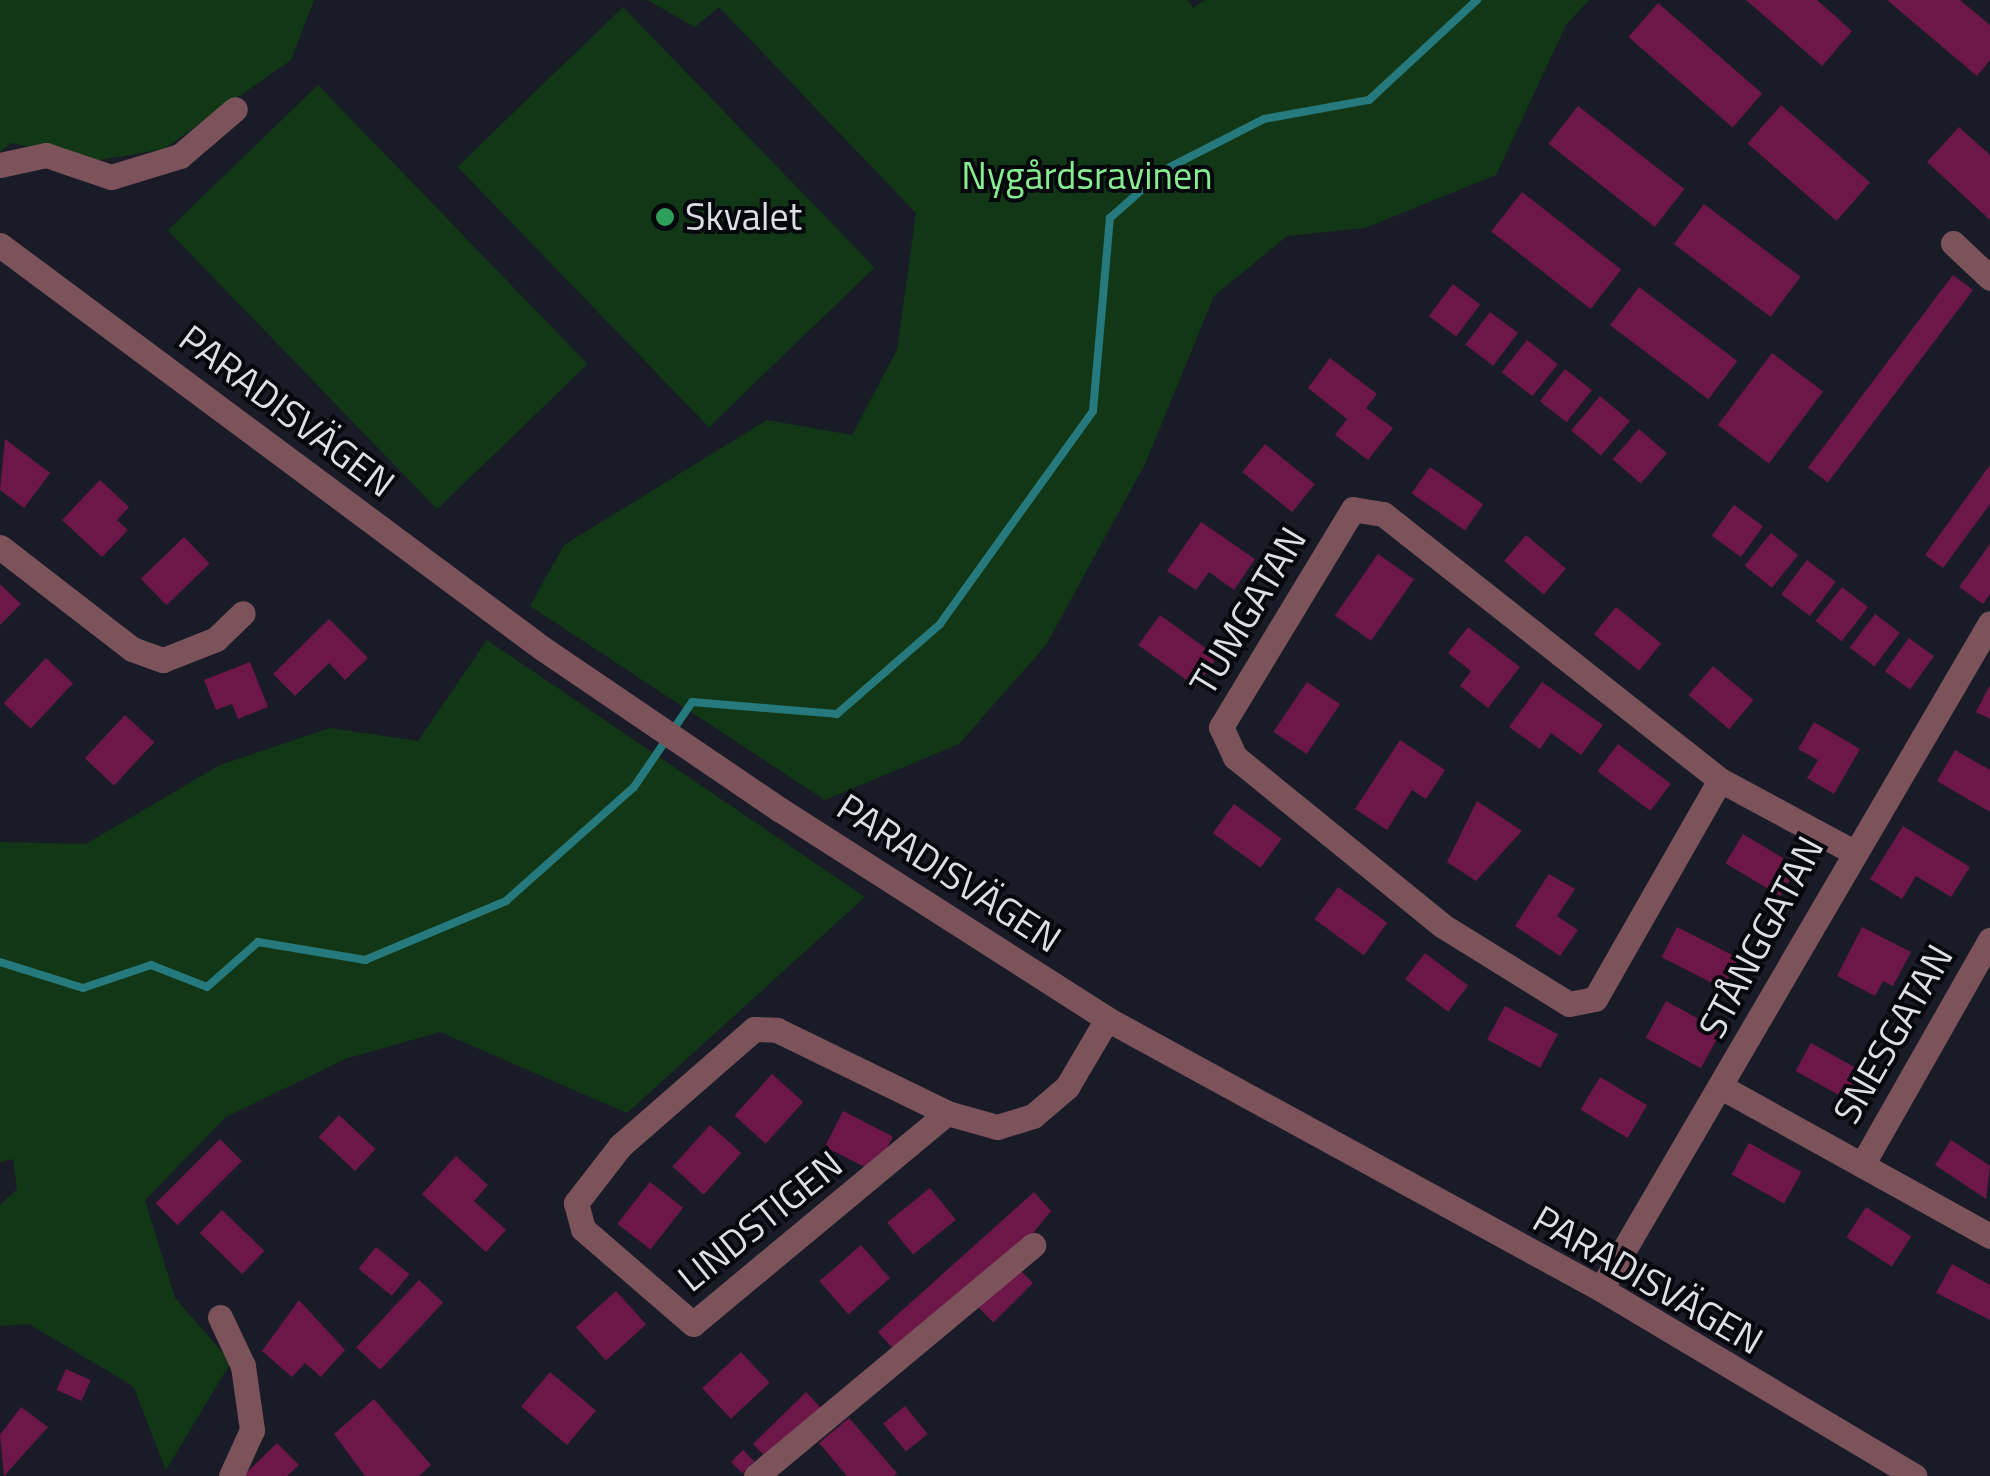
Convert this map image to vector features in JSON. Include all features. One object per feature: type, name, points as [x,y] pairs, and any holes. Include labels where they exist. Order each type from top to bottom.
[{"type":"street","points":[[0,165],[46,155],[111,177],[180,156],[236,109]]},
{"type":"street","points":[[1953,244],[1990,278]]},
{"type":"street","name":"PARADISVÄGEN","points":[[0,245],[542,648],[780,808],[1107,1019],[1601,1289],[1915,1476]]},
{"type":"street","name":"TUMGATAN","points":[[1720,780],[1595,999],[1569,1004],[1443,926],[1235,757],[1221,727],[1353,510],[1383,514],[1720,780],[1850,850]]},
{"type":"street","points":[[0,548],[57,582],[132,649],[163,660],[216,639],[242,613]]},
{"type":"street","name":"STÅNGGATAN","points":[[1601,1289],[1723,1088],[1850,850],[1990,622]]},
{"type":"street","name":"SNESGATAN","points":[[1862,1165],[1990,940]]},
{"type":"street","name":"LINDSTIGEN","points":[[947,1113],[693,1324],[583,1229],[576,1203],[620,1146],[754,1029],[778,1030],[947,1113],[997,1128],[1033,1116],[1067,1087],[1107,1019]]},
{"type":"street","name":"SNESGATAN","points":[[1723,1088],[1990,1236]]},
{"type":"street","points":[[756,1476],[1033,1244]]},
{"type":"street","points":[[220,1316],[243,1366],[252,1430],[231,1476]]},
{"type":"green space","points":[[0,0],[314,0],[291,60],[164,149],[94,161],[11,143],[0,152]]},
{"type":"green space","name":"Nygårdsravinen","points":[[647,0],[1188,0],[1193,8],[1205,0],[1589,0],[1566,25],[1496,175],[1365,228],[1287,236],[1214,296],[1145,464],[1046,645],[959,744],[825,800],[530,606],[564,545],[767,420],[852,435],[897,350],[916,213],[719,7],[695,27]]},
{"type":"green space","name":"Skvalet","points":[[623,7],[874,267],[709,427],[458,167]]},
{"type":"green space","points":[[318,85],[588,364],[437,509],[168,230]]},
{"type":"green space","points":[[487,640],[865,897],[627,1113],[440,1032],[345,1059],[226,1117],[145,1200],[175,1298],[231,1362],[166,1470],[133,1386],[29,1324],[0,1326],[0,1205],[17,1189],[13,1159],[0,1162],[0,842],[86,844],[220,765],[330,728],[418,741]]},
{"type":"building","points":[[1746,0],[1817,0],[1852,31],[1822,66]]},
{"type":"building","points":[[1887,0],[1960,0],[1990,25],[1990,60],[1977,76]]},
{"type":"building","points":[[1658,3],[1762,94],[1733,127],[1628,37]]},
{"type":"building","points":[[1781,105],[1870,182],[1837,221],[1748,143]]},
{"type":"building","points":[[1578,106],[1684,189],[1655,227],[1548,144]]},
{"type":"building","points":[[1959,127],[1990,155],[1990,220],[1927,162]]},
{"type":"building","points":[[1522,192],[1621,270],[1591,309],[1491,231]]},
{"type":"building","points":[[1704,204],[1801,277],[1771,317],[1674,244]]},
{"type":"building","points":[[1953,275],[1973,290],[1828,483],[1808,467]]},
{"type":"building","points":[[1453,284],[1480,304],[1456,336],[1429,316]]},
{"type":"building","points":[[1639,287],[1737,361],[1708,399],[1610,325]]},
{"type":"building","points":[[1490,312],[1518,333],[1493,366],[1465,345]]},
{"type":"building","points":[[1527,340],[1558,364],[1532,396],[1502,372]]},
{"type":"building","points":[[1772,353],[1823,392],[1769,463],[1718,425]]},
{"type":"building","points":[[1330,358],[1377,394],[1366,408],[1393,428],[1368,460],[1335,435],[1347,419],[1308,388]]},
{"type":"building","points":[[1565,369],[1592,390],[1567,422],[1540,401]]},
{"type":"building","points":[[1600,396],[1630,421],[1601,456],[1571,430]]},
{"type":"building","points":[[1639,429],[1667,453],[1641,483],[1613,459]]},
{"type":"building","points":[[5,439],[50,473],[24,508],[0,490]]},
{"type":"building","points":[[1265,444],[1315,484],[1292,512],[1242,472]]},
{"type":"building","points":[[1990,465],[1990,504],[1943,568],[1925,555]]},
{"type":"building","points":[[1430,467],[1483,504],[1465,530],[1412,493]]},
{"type":"building","points":[[100,480],[129,507],[117,520],[128,530],[102,557],[62,520]]},
{"type":"building","points":[[1734,505],[1763,526],[1741,557],[1712,536]]},
{"type":"building","points":[[1201,522],[1255,559],[1234,590],[1209,572],[1196,590],[1167,571]]},
{"type":"building","points":[[1771,533],[1798,555],[1772,588],[1745,566]]},
{"type":"building","points":[[1526,535],[1566,568],[1544,594],[1504,561]]},
{"type":"building","points":[[184,537],[210,564],[167,605],[141,579]]},
{"type":"building","points":[[1990,544],[1990,594],[1983,604],[1959,587]]},
{"type":"building","points":[[1378,554],[1414,579],[1371,641],[1335,615]]},
{"type":"building","points":[[1807,560],[1836,582],[1810,616],[1781,594]]},
{"type":"building","points":[[0,584],[21,604],[0,625]]},
{"type":"building","points":[[1842,587],[1868,607],[1842,641],[1816,621]]},
{"type":"building","points":[[1616,607],[1661,644],[1639,671],[1594,634]]},
{"type":"building","points":[[1875,614],[1900,633],[1874,666],[1850,648]]},
{"type":"building","points":[[1160,615],[1217,657],[1196,687],[1138,645]]},
{"type":"building","points":[[329,619],[368,658],[345,680],[329,663],[295,696],[273,674]]},
{"type":"building","points":[[1468,627],[1520,667],[1488,708],[1460,686],[1471,671],[1448,653]]},
{"type":"building","points":[[1909,638],[1934,656],[1910,689],[1885,671]]},
{"type":"building","points":[[46,658],[73,683],[31,729],[4,703]]},
{"type":"building","points":[[250,662],[268,707],[238,719],[232,704],[216,710],[204,680]]},
{"type":"building","points":[[1713,666],[1754,700],[1729,729],[1689,695]]},
{"type":"building","points":[[1307,682],[1340,704],[1307,754],[1273,732]]},
{"type":"building","points":[[1542,682],[1603,725],[1581,755],[1551,733],[1540,749],[1509,727]]},
{"type":"building","points":[[1990,685],[1990,719],[1976,712]]},
{"type":"building","points":[[125,715],[154,742],[114,785],[85,758]]},
{"type":"building","points":[[1814,722],[1860,749],[1834,794],[1807,778],[1818,760],[1798,749]]},
{"type":"building","points":[[1400,740],[1445,770],[1426,799],[1412,790],[1387,830],[1355,809]]},
{"type":"building","points":[[1618,744],[1671,784],[1650,811],[1598,771]]},
{"type":"building","points":[[1955,750],[1990,770],[1990,812],[1937,781]]},
{"type":"building","points":[[1477,801],[1522,831],[1476,881],[1447,862]]},
{"type":"building","points":[[1234,804],[1282,839],[1261,868],[1213,833]]},
{"type":"building","points":[[1903,826],[1970,867],[1951,897],[1916,876],[1902,899],[1870,879]]},
{"type":"building","points":[[1743,834],[1798,867],[1780,896],[1725,863]]},
{"type":"building","points":[[1549,874],[1575,889],[1557,916],[1578,930],[1560,956],[1515,926]]},
{"type":"building","points":[[1338,887],[1387,923],[1364,955],[1314,919]]},
{"type":"building","points":[[1677,927],[1738,958],[1723,989],[1662,957]]},
{"type":"building","points":[[1862,927],[1911,952],[1893,986],[1883,981],[1875,996],[1837,976]]},
{"type":"building","points":[[1425,953],[1468,985],[1448,1012],[1405,979]]},
{"type":"building","points":[[1666,1001],[1721,1032],[1701,1068],[1646,1038]]},
{"type":"building","points":[[1505,1006],[1558,1034],[1540,1068],[1487,1040]]},
{"type":"building","points":[[1811,1043],[1865,1073],[1850,1101],[1795,1071]]},
{"type":"building","points":[[772,1074],[803,1102],[766,1144],[735,1116]]},
{"type":"building","points":[[1600,1077],[1647,1105],[1628,1138],[1580,1110]]},
{"type":"building","points":[[843,1111],[893,1136],[875,1172],[825,1147]]},
{"type":"building","points":[[339,1115],[376,1149],[355,1171],[319,1137]]},
{"type":"building","points":[[710,1125],[741,1153],[704,1195],[673,1167]]},
{"type":"building","points":[[220,1139],[242,1161],[178,1225],[156,1203]]},
{"type":"building","points":[[1951,1140],[1990,1166],[1986,1199],[1935,1165]]},
{"type":"building","points":[[1749,1143],[1801,1172],[1784,1204],[1732,1174]]},
{"type":"building","points":[[456,1156],[488,1185],[474,1201],[506,1230],[486,1252],[422,1194]]},
{"type":"building","points":[[650,1182],[683,1208],[650,1250],[617,1224]]},
{"type":"building","points":[[930,1188],[956,1220],[913,1254],[887,1223]]},
{"type":"building","points":[[1034,1192],[1051,1211],[1029,1238],[899,1355],[878,1332]]},
{"type":"building","points":[[1866,1207],[1911,1236],[1892,1267],[1846,1237]]},
{"type":"building","points":[[222,1210],[264,1251],[242,1274],[200,1233]]},
{"type":"building","points":[[861,1245],[890,1278],[848,1314],[819,1281]]},
{"type":"building","points":[[376,1247],[409,1274],[392,1296],[358,1269]]},
{"type":"building","points":[[1952,1264],[1990,1285],[1990,1320],[1936,1293]]},
{"type":"building","points":[[1016,1266],[1033,1283],[993,1323],[976,1306]]},
{"type":"building","points":[[419,1280],[443,1303],[380,1370],[356,1347]]},
{"type":"building","points":[[616,1291],[646,1324],[606,1361],[576,1327]]},
{"type":"building","points":[[299,1300],[345,1350],[321,1377],[305,1363],[292,1377],[262,1351]]},
{"type":"building","points":[[741,1352],[770,1383],[731,1419],[702,1388]]},
{"type":"building","points":[[66,1369],[91,1380],[81,1401],[57,1390]]},
{"type":"building","points":[[550,1372],[596,1411],[567,1445],[521,1406]]},
{"type":"building","points":[[806,1392],[824,1411],[766,1457],[753,1444]]},
{"type":"building","points":[[374,1399],[431,1465],[419,1476],[365,1476],[334,1434]]},
{"type":"building","points":[[905,1406],[928,1434],[906,1452],[883,1424]]},
{"type":"building","points":[[21,1407],[48,1427],[4,1476],[0,1435]]},
{"type":"building","points":[[849,1418],[897,1473],[894,1476],[847,1476],[819,1443]]},
{"type":"building","points":[[277,1443],[299,1465],[287,1476],[243,1476]]},
{"type":"building","points":[[743,1450],[754,1461],[742,1473],[731,1462]]},
{"type":"waterway","points":[[0,962],[83,988],[151,965],[207,987],[258,942],[365,960],[506,901],[634,787],[692,702],[837,714],[940,624],[1093,411],[1110,218],[1164,170],[1264,119],[1369,100],[1477,0]]},
{"type":"place","name":"Skvalet","points":[[665,217]]}]
